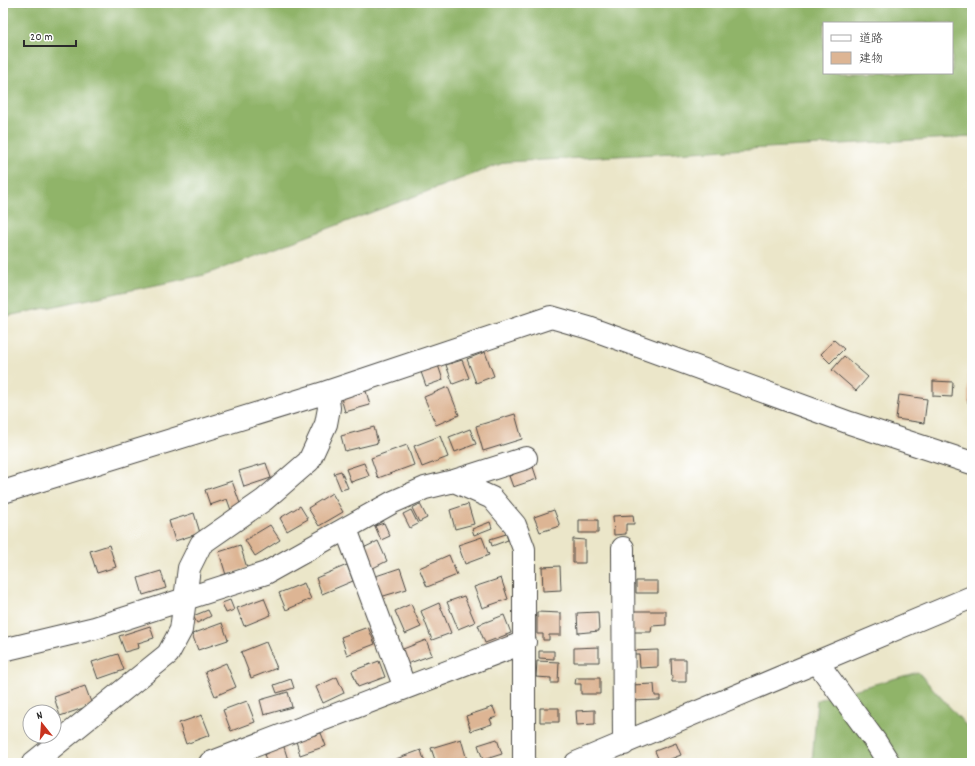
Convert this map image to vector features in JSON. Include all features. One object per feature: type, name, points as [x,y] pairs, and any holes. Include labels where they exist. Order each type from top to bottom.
[{"type":"street","points":[[3,492],[327,392],[551,317],[589,328],[850,423],[972,463]]},
{"type":"street","points":[[33,763],[168,654],[181,630],[189,568],[201,544],[264,500],[309,461],[326,424],[329,408],[327,392]]},
{"type":"street","points":[[3,650],[95,628],[266,573],[393,502],[425,488],[454,481],[526,458]]},
{"type":"street","points":[[454,481],[492,498],[515,525],[524,549],[524,763]]},
{"type":"street","points":[[346,529],[405,688]]},
{"type":"street","points":[[623,548],[624,744]]},
{"type":"street","points":[[576,763],[598,759],[624,744],[972,597]]},
{"type":"street","points":[[210,763],[524,642]]},
{"type":"street","points":[[817,662],[875,741],[889,763]]},
{"type":"green space","points":[[3,3],[972,3],[972,137],[506,162],[204,275],[3,317]]},
{"type":"green space","points":[[918,672],[972,732],[972,763],[812,763],[817,700]]},
{"type":"building","points":[[834,340],[844,349],[830,363],[821,354]]},
{"type":"building","points":[[485,352],[494,376],[476,383],[467,359]]},
{"type":"building","points":[[844,356],[868,377],[856,391],[832,370]]},
{"type":"building","points":[[462,360],[469,378],[453,384],[446,365]]},
{"type":"building","points":[[438,365],[443,380],[426,386],[421,372]]},
{"type":"building","points":[[968,375],[972,375],[972,403],[968,403]]},
{"type":"building","points":[[933,381],[953,382],[952,397],[933,396]]},
{"type":"building","points":[[448,387],[459,415],[436,425],[424,397]]},
{"type":"building","points":[[366,391],[370,405],[345,412],[341,398]]},
{"type":"building","points":[[899,395],[927,399],[924,423],[896,419]]},
{"type":"building","points":[[515,414],[522,439],[483,451],[476,426]]},
{"type":"building","points":[[374,427],[378,443],[345,451],[341,436]]},
{"type":"building","points":[[470,429],[476,444],[455,452],[449,437]]},
{"type":"building","points":[[440,436],[448,457],[422,467],[414,446]]},
{"type":"building","points":[[407,445],[414,465],[378,478],[371,458]]},
{"type":"building","points":[[531,461],[537,479],[513,487],[509,476],[514,474],[511,468]]},
{"type":"building","points":[[266,463],[271,478],[244,487],[239,471]]},
{"type":"building","points":[[364,463],[369,476],[351,482],[346,469]]},
{"type":"building","points":[[341,471],[348,488],[341,490],[334,473]]},
{"type":"building","points":[[232,481],[242,509],[232,513],[227,499],[210,505],[205,490]]},
{"type":"building","points":[[332,493],[343,512],[319,526],[308,508]]},
{"type":"building","points":[[420,504],[427,518],[419,522],[412,508]]},
{"type":"building","points":[[468,504],[474,524],[455,529],[450,510]]},
{"type":"building","points":[[300,506],[308,519],[287,531],[280,518]]},
{"type":"building","points":[[411,510],[418,524],[410,528],[403,514]]},
{"type":"building","points":[[554,510],[560,526],[540,532],[534,517]]},
{"type":"building","points":[[194,513],[200,533],[175,541],[169,521]]},
{"type":"building","points":[[633,515],[634,524],[626,524],[626,534],[614,535],[613,516]]},
{"type":"building","points":[[579,520],[598,520],[598,533],[579,533]]},
{"type":"building","points":[[490,522],[492,528],[474,535],[472,529]]},
{"type":"building","points":[[384,523],[390,536],[381,540],[375,526]]},
{"type":"building","points":[[270,525],[280,540],[255,556],[245,540]]},
{"type":"building","points":[[506,534],[508,540],[492,546],[490,539]]},
{"type":"building","points":[[482,537],[489,555],[465,564],[458,545]]},
{"type":"building","points":[[573,539],[585,540],[585,563],[573,563]]},
{"type":"building","points":[[378,541],[387,561],[367,571],[357,551]]},
{"type":"building","points":[[109,545],[116,567],[97,573],[90,551]]},
{"type":"building","points":[[240,545],[247,568],[226,575],[219,552]]},
{"type":"building","points":[[449,555],[457,575],[427,587],[419,568]]},
{"type":"building","points":[[347,565],[353,581],[322,594],[316,578]]},
{"type":"building","points":[[560,566],[561,590],[543,591],[542,567]]},
{"type":"building","points":[[400,568],[407,589],[377,598],[370,578]]},
{"type":"building","points":[[161,571],[166,588],[143,595],[138,578]]},
{"type":"building","points":[[501,578],[508,599],[482,608],[474,587]]},
{"type":"building","points":[[636,581],[658,581],[658,593],[636,593]]},
{"type":"building","points":[[304,583],[311,599],[286,610],[279,593]]},
{"type":"building","points":[[464,596],[475,622],[458,629],[447,602]]},
{"type":"building","points":[[264,598],[271,615],[244,626],[237,608]]},
{"type":"building","points":[[230,600],[234,610],[226,613],[222,603]]},
{"type":"building","points":[[439,603],[451,633],[432,640],[421,611]]},
{"type":"building","points":[[411,604],[421,627],[405,634],[395,611]]},
{"type":"building","points":[[208,610],[211,616],[197,623],[193,616]]},
{"type":"building","points":[[633,611],[666,611],[666,625],[652,626],[651,632],[633,632]]},
{"type":"building","points":[[537,612],[561,613],[561,635],[549,635],[549,640],[543,640],[543,634],[537,634]]},
{"type":"building","points":[[598,612],[599,631],[578,633],[577,613]]},
{"type":"building","points":[[504,615],[511,633],[485,643],[478,625]]},
{"type":"building","points":[[222,623],[228,640],[198,650],[192,634]]},
{"type":"building","points":[[150,626],[154,638],[138,643],[139,648],[125,652],[119,636]]},
{"type":"building","points":[[368,627],[375,644],[347,655],[341,637]]},
{"type":"building","points":[[426,640],[432,655],[404,665],[398,651]]},
{"type":"building","points":[[266,642],[277,668],[251,678],[241,652]]},
{"type":"building","points":[[599,647],[599,662],[574,662],[574,648]]},
{"type":"building","points":[[658,650],[658,667],[640,668],[639,654],[631,654],[631,651]]},
{"type":"building","points":[[539,651],[554,651],[554,659],[539,658]]},
{"type":"building","points":[[118,654],[124,670],[98,679],[92,662]]},
{"type":"building","points":[[671,659],[686,659],[686,682],[672,682]]},
{"type":"building","points":[[379,661],[385,677],[358,687],[352,671]]},
{"type":"building","points":[[537,661],[559,662],[558,683],[551,683],[551,678],[536,677]]},
{"type":"building","points":[[226,663],[236,687],[215,696],[205,672]]},
{"type":"building","points":[[337,677],[344,693],[323,703],[316,687]]},
{"type":"building","points":[[576,678],[600,678],[600,694],[581,694],[581,684],[575,684]]},
{"type":"building","points":[[291,679],[294,688],[277,693],[274,685]]},
{"type":"building","points":[[654,684],[655,696],[660,696],[660,700],[631,701],[630,685]]},
{"type":"building","points":[[85,686],[92,705],[62,715],[62,704],[56,704],[54,697]]},
{"type":"building","points":[[288,692],[292,707],[264,715],[260,700]]},
{"type":"building","points":[[247,701],[255,722],[231,731],[223,710]]},
{"type":"building","points":[[493,707],[497,717],[490,719],[492,724],[471,731],[466,716]]},
{"type":"building","points":[[540,708],[559,708],[559,722],[540,722]]},
{"type":"building","points":[[595,710],[595,724],[577,725],[576,711]]},
{"type":"building","points":[[202,715],[210,735],[186,744],[179,723]]},
{"type":"building","points":[[321,733],[326,746],[300,755],[296,741]]},
{"type":"building","points":[[461,739],[467,760],[459,763],[436,763],[431,748]]},
{"type":"building","points":[[497,739],[502,754],[483,760],[478,745]]},
{"type":"building","points":[[676,743],[681,755],[660,763],[655,751]]},
{"type":"building","points":[[283,744],[289,763],[267,763],[263,751]]},
{"type":"building","points":[[421,750],[425,763],[385,763]]},
{"type":"building","points":[[250,759],[251,763],[245,763],[244,761]]}]
